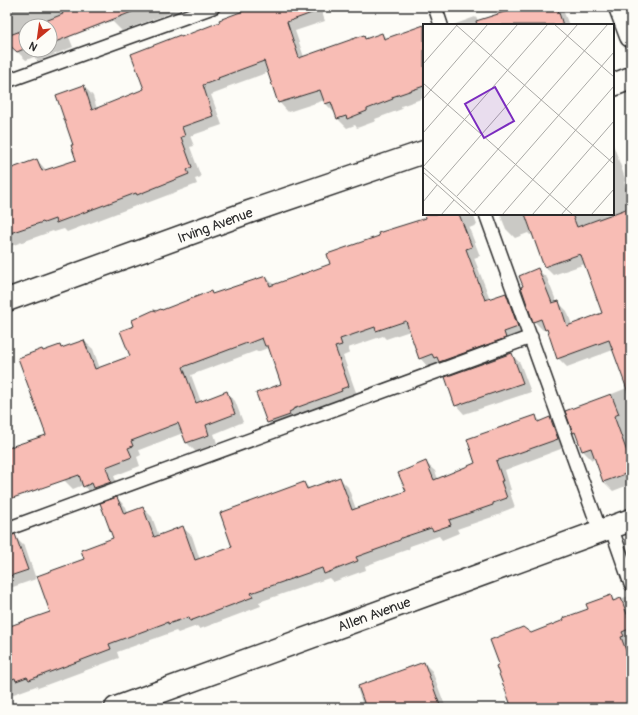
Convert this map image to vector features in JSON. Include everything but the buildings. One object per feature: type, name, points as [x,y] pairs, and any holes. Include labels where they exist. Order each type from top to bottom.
[{"type":"street","points":[[620,7],[631,36]]},
{"type":"street","points":[[614,85],[631,78]]},
{"type":"street","name":"Irving Avenue","points":[[7,300],[249,212],[423,152]]},
{"type":"street","name":"Allen Avenue","points":[[116,708],[631,520]]},
{"type":"lane","points":[[7,81],[213,7]]},
{"type":"lane","points":[[435,7],[441,24]]},
{"type":"lane","points":[[486,215],[531,337],[605,529],[631,584]]},
{"type":"lane","points":[[7,529],[531,337]]}]
